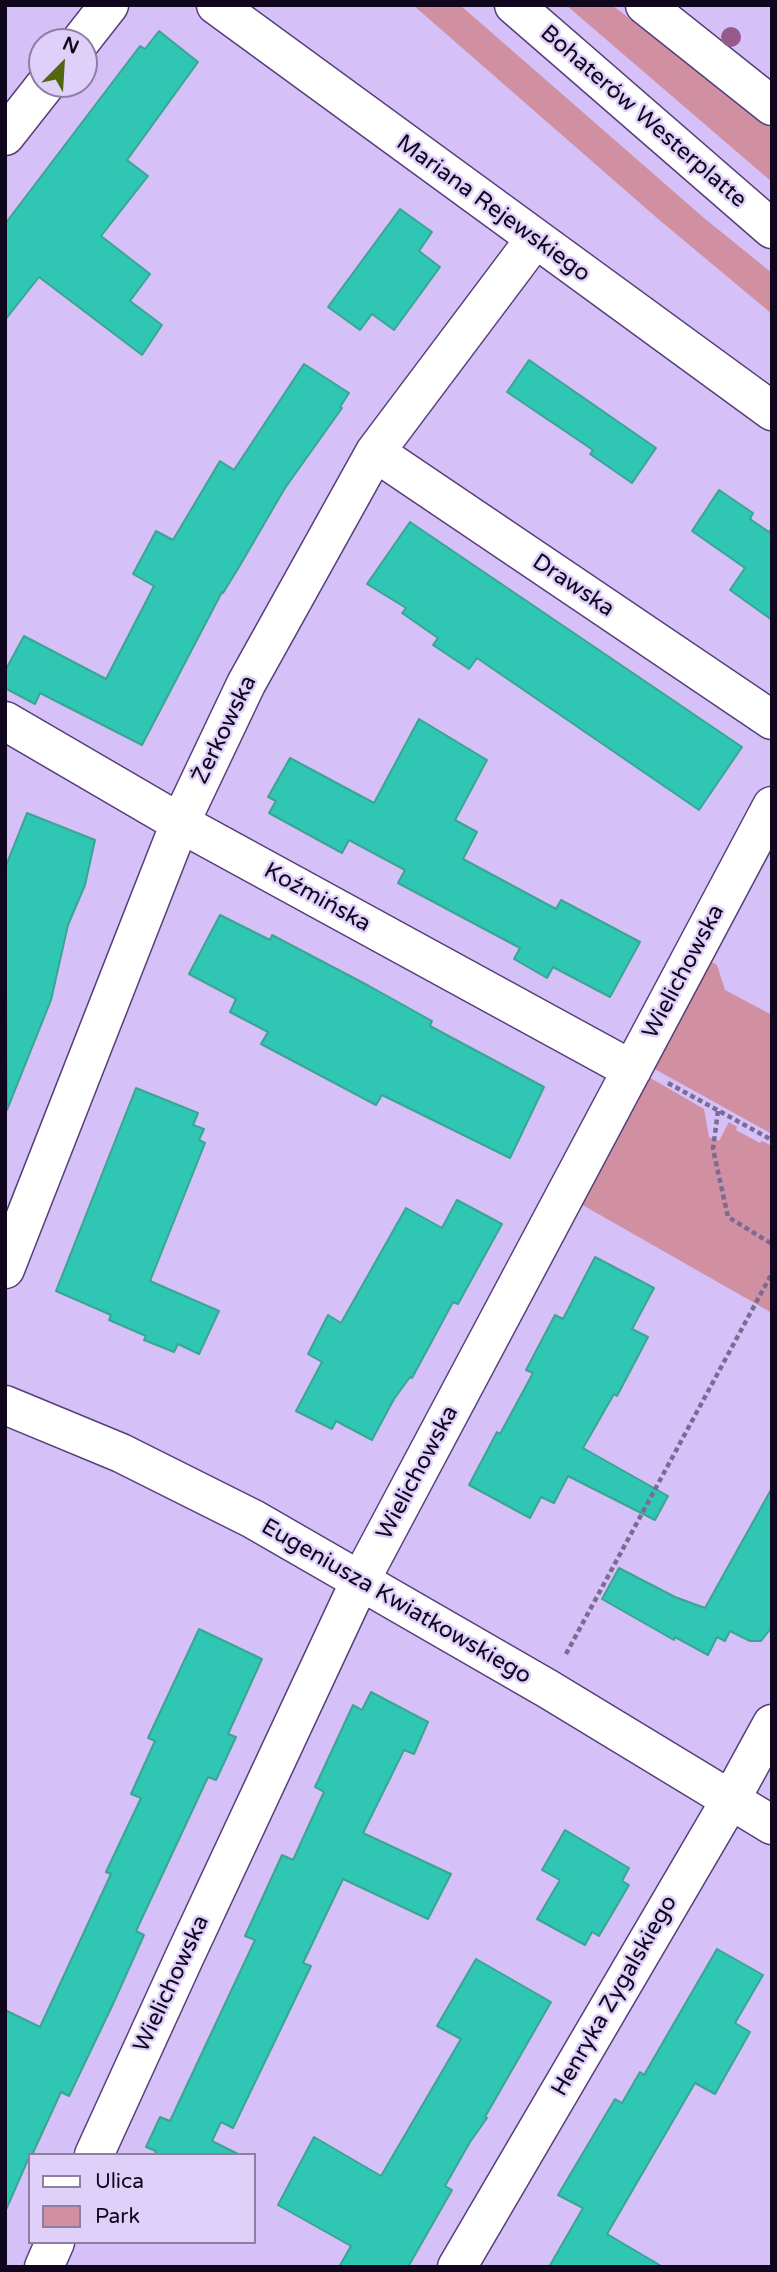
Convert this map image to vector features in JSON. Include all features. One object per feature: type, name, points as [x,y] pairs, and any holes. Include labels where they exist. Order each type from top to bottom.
[{"type":"street","points":[[91,28],[109,5]]},
{"type":"street","name":"Mariana Rejewskiego","points":[[216,5],[772,411]]},
{"type":"street","name":"Bohaterów Westerplatte","points":[[514,5],[772,229]]},
{"type":"street","points":[[645,5],[772,106]]},
{"type":"street","points":[[5,136],[35,98]]},
{"type":"street","name":"Żerkowska","points":[[5,1269],[180,823],[246,684],[375,452],[535,239]]},
{"type":"street","name":"Drawska","points":[[375,452],[772,720]]},
{"type":"street","name":"Koźmińska","points":[[5,721],[180,823],[632,1070]]},
{"type":"street","name":"Wielichowska","points":[[95,2153],[360,1581],[772,806]]},
{"type":"street","name":"Eugeniusza Kwiatkowskiego","points":[[5,1405],[121,1453],[253,1520],[548,1689],[772,1825]]},
{"type":"street","name":"Henryka Zygalskiego","points":[[457,2267],[731,1799],[772,1724]]},
{"type":"street","points":[[44,2267],[54,2244]]},
{"type":"path","points":[[632,1070],[647,1071],[772,1140]]},
{"type":"path","points":[[718,1111],[713,1149],[728,1217],[772,1244]]},
{"type":"path","points":[[548,1689],[772,1273]]},
{"type":"green space","points":[[413,5],[460,5],[704,218],[772,273],[772,314],[657,218]]},
{"type":"green space","points":[[566,5],[612,5],[772,129],[772,182]]},
{"type":"green space","points":[[708,960],[717,965],[725,990],[772,1015],[772,1134],[651,1067]]},
{"type":"green space","points":[[647,1076],[704,1109],[709,1137],[719,1141],[729,1122],[737,1127],[736,1130],[760,1143],[762,1141],[772,1146],[772,1313],[579,1203]]},
{"type":"building","points":[[159,31],[198,62],[127,160],[148,176],[101,236],[150,274],[130,301],[162,325],[142,355],[39,277],[5,320],[5,224],[140,46],[145,49]]},
{"type":"building","points":[[400,209],[432,232],[419,251],[440,267],[394,330],[372,314],[360,330],[328,307]]},
{"type":"building","points":[[529,360],[656,448],[632,483],[590,454],[593,450],[507,392]]},
{"type":"building","points":[[304,364],[349,393],[340,407],[342,408],[285,488],[222,592],[142,745],[40,693],[35,704],[5,688],[5,671],[24,636],[106,679],[154,586],[133,574],[156,531],[173,540],[220,461],[234,470]]},
{"type":"building","points":[[719,490],[753,513],[750,519],[769,532],[772,528],[772,620],[730,590],[745,568],[692,531]]},
{"type":"building","points":[[410,522],[742,747],[699,810],[477,658],[469,669],[433,645],[438,638],[402,613],[406,608],[367,584]]},
{"type":"building","points":[[419,719],[487,760],[455,820],[477,832],[463,859],[556,909],[561,900],[640,942],[610,997],[553,967],[547,978],[514,959],[520,948],[398,883],[405,870],[349,840],[342,853],[269,813],[276,801],[268,797],[290,758],[374,803]]},
{"type":"building","points":[[27,813],[95,840],[85,885],[68,925],[51,1000],[7,1110],[5,868]]},
{"type":"building","points":[[220,915],[270,940],[272,935],[369,986],[432,1021],[430,1026],[544,1087],[510,1158],[382,1095],[376,1105],[261,1044],[268,1032],[230,1012],[236,999],[189,974]]},
{"type":"building","points":[[136,1088],[198,1113],[193,1125],[204,1129],[199,1140],[205,1143],[150,1281],[219,1311],[199,1354],[178,1344],[174,1352],[144,1340],[146,1336],[109,1320],[111,1315],[56,1291]]},
{"type":"building","points":[[457,1200],[502,1224],[458,1304],[453,1302],[412,1378],[410,1377],[394,1399],[372,1440],[336,1421],[332,1429],[296,1411],[322,1362],[308,1354],[328,1315],[341,1323],[406,1208],[442,1228]]},
{"type":"building","points":[[595,1257],[654,1288],[632,1329],[648,1337],[617,1396],[614,1394],[583,1448],[668,1496],[655,1520],[568,1476],[554,1503],[541,1497],[530,1518],[469,1485],[533,1373],[526,1370],[555,1315],[563,1319]]},
{"type":"building","points":[[772,1488],[772,1627],[761,1641],[750,1641],[730,1631],[725,1641],[717,1637],[708,1655],[675,1637],[674,1640],[602,1599],[619,1568],[675,1597],[705,1608]]},
{"type":"building","points":[[199,1629],[262,1659],[228,1734],[236,1737],[216,1780],[208,1777],[136,1931],[144,1935],[113,2004],[69,2096],[61,2092],[33,2153],[28,2153],[28,2160],[5,2212],[5,2010],[40,2027],[111,1874],[106,1872],[141,1798],[131,1794],[155,1741],[148,1738]]},
{"type":"building","points":[[371,1692],[428,1722],[414,1754],[404,1750],[363,1833],[451,1874],[428,1919],[343,1879],[303,1963],[311,1966],[233,2128],[221,2122],[212,2141],[236,2153],[156,2153],[146,2147],[160,2117],[170,2121],[255,1940],[245,1936],[282,1855],[293,1860],[324,1792],[315,1787],[353,1705],[362,1710]]},
{"type":"building","points":[[565,1830],[629,1868],[622,1881],[629,1885],[599,1936],[592,1932],[585,1945],[537,1919],[560,1880],[542,1870]]},
{"type":"building","points":[[717,1949],[763,1975],[735,2023],[750,2032],[715,2094],[695,2083],[607,2234],[663,2267],[549,2267],[583,2208],[558,2195],[615,2099],[622,2103],[640,2072],[644,2075]]},
{"type":"building","points":[[476,1959],[551,2002],[485,2117],[487,2118],[445,2186],[452,2190],[408,2267],[339,2267],[351,2246],[278,2205],[314,2137],[381,2176],[461,2039],[437,2026]]}]
